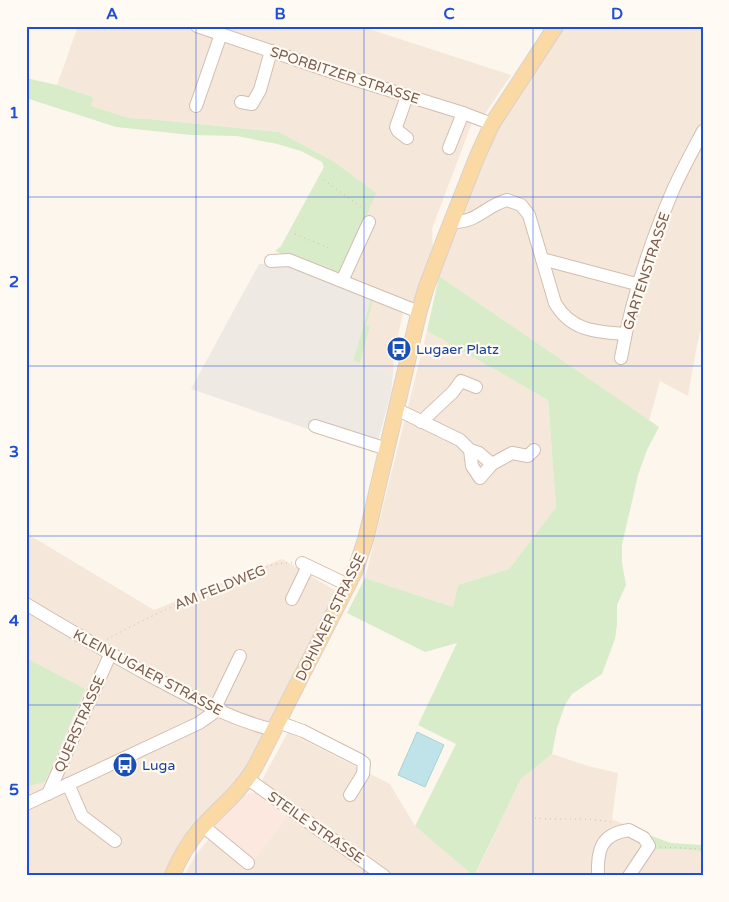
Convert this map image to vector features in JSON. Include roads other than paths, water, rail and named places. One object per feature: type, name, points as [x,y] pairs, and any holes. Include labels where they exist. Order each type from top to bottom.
[{"type":"main road","name":"DOHNAER STRASSE","points":[[172,876],[188,844],[248,779],[348,585],[360,558],[426,288],[492,124],[556,26]]},
{"type":"street","name":"SPORBITZER STRASSE","points":[[198,26],[407,96],[463,112],[492,124]]},
{"type":"street","points":[[196,106],[221,34]]},
{"type":"street","points":[[241,102],[252,104],[260,90],[271,51]]},
{"type":"street","points":[[407,96],[396,127],[407,138]]},
{"type":"street","points":[[449,148],[463,112]]},
{"type":"street","name":"GARTENSTRASSE","points":[[621,358],[651,245],[674,188],[703,131]]},
{"type":"street","points":[[451,222],[470,221],[513,195],[520,194]]},
{"type":"street","points":[[507,200],[521,205],[528,215],[555,303],[566,318],[580,327],[626,334]]},
{"type":"street","points":[[342,282],[369,222]]},
{"type":"street","points":[[542,259],[640,285]]},
{"type":"street","points":[[271,261],[288,260],[419,312]]},
{"type":"street","points":[[421,422],[461,381],[476,387]]},
{"type":"street","points":[[396,410],[460,440],[470,450],[479,453],[492,464]]},
{"type":"street","points":[[315,426],[387,449]]},
{"type":"street","points":[[470,450],[472,466],[480,478],[492,464],[512,453],[528,456],[534,450]]},
{"type":"street","points":[[292,598],[305,565],[348,585]]},
{"type":"street","name":"KLEINLUGAER STRASSE","points":[[26,604],[110,655],[215,710],[246,723],[276,726],[316,738],[360,760],[364,763],[363,774],[350,794]]},
{"type":"street","name":"QUERSTRASSE","points":[[48,794],[110,655]]},
{"type":"street","points":[[26,804],[199,723],[215,710],[240,656]]},
{"type":"street","name":"STEILE STRASSE","points":[[248,779],[384,876]]},
{"type":"street","points":[[68,784],[82,816],[115,841]]},
{"type":"street","points":[[203,826],[248,863]]},
{"type":"street","points":[[598,876],[598,853],[602,845],[607,838],[629,830],[644,838],[649,846],[629,876]]},
{"type":"water","points":[[417,732],[444,745],[425,787],[398,775]]},
{"type":"place","name":"Lugaer Platz","points":[[399,349]]},
{"type":"place","name":"Luga","points":[[125,765]]}]
